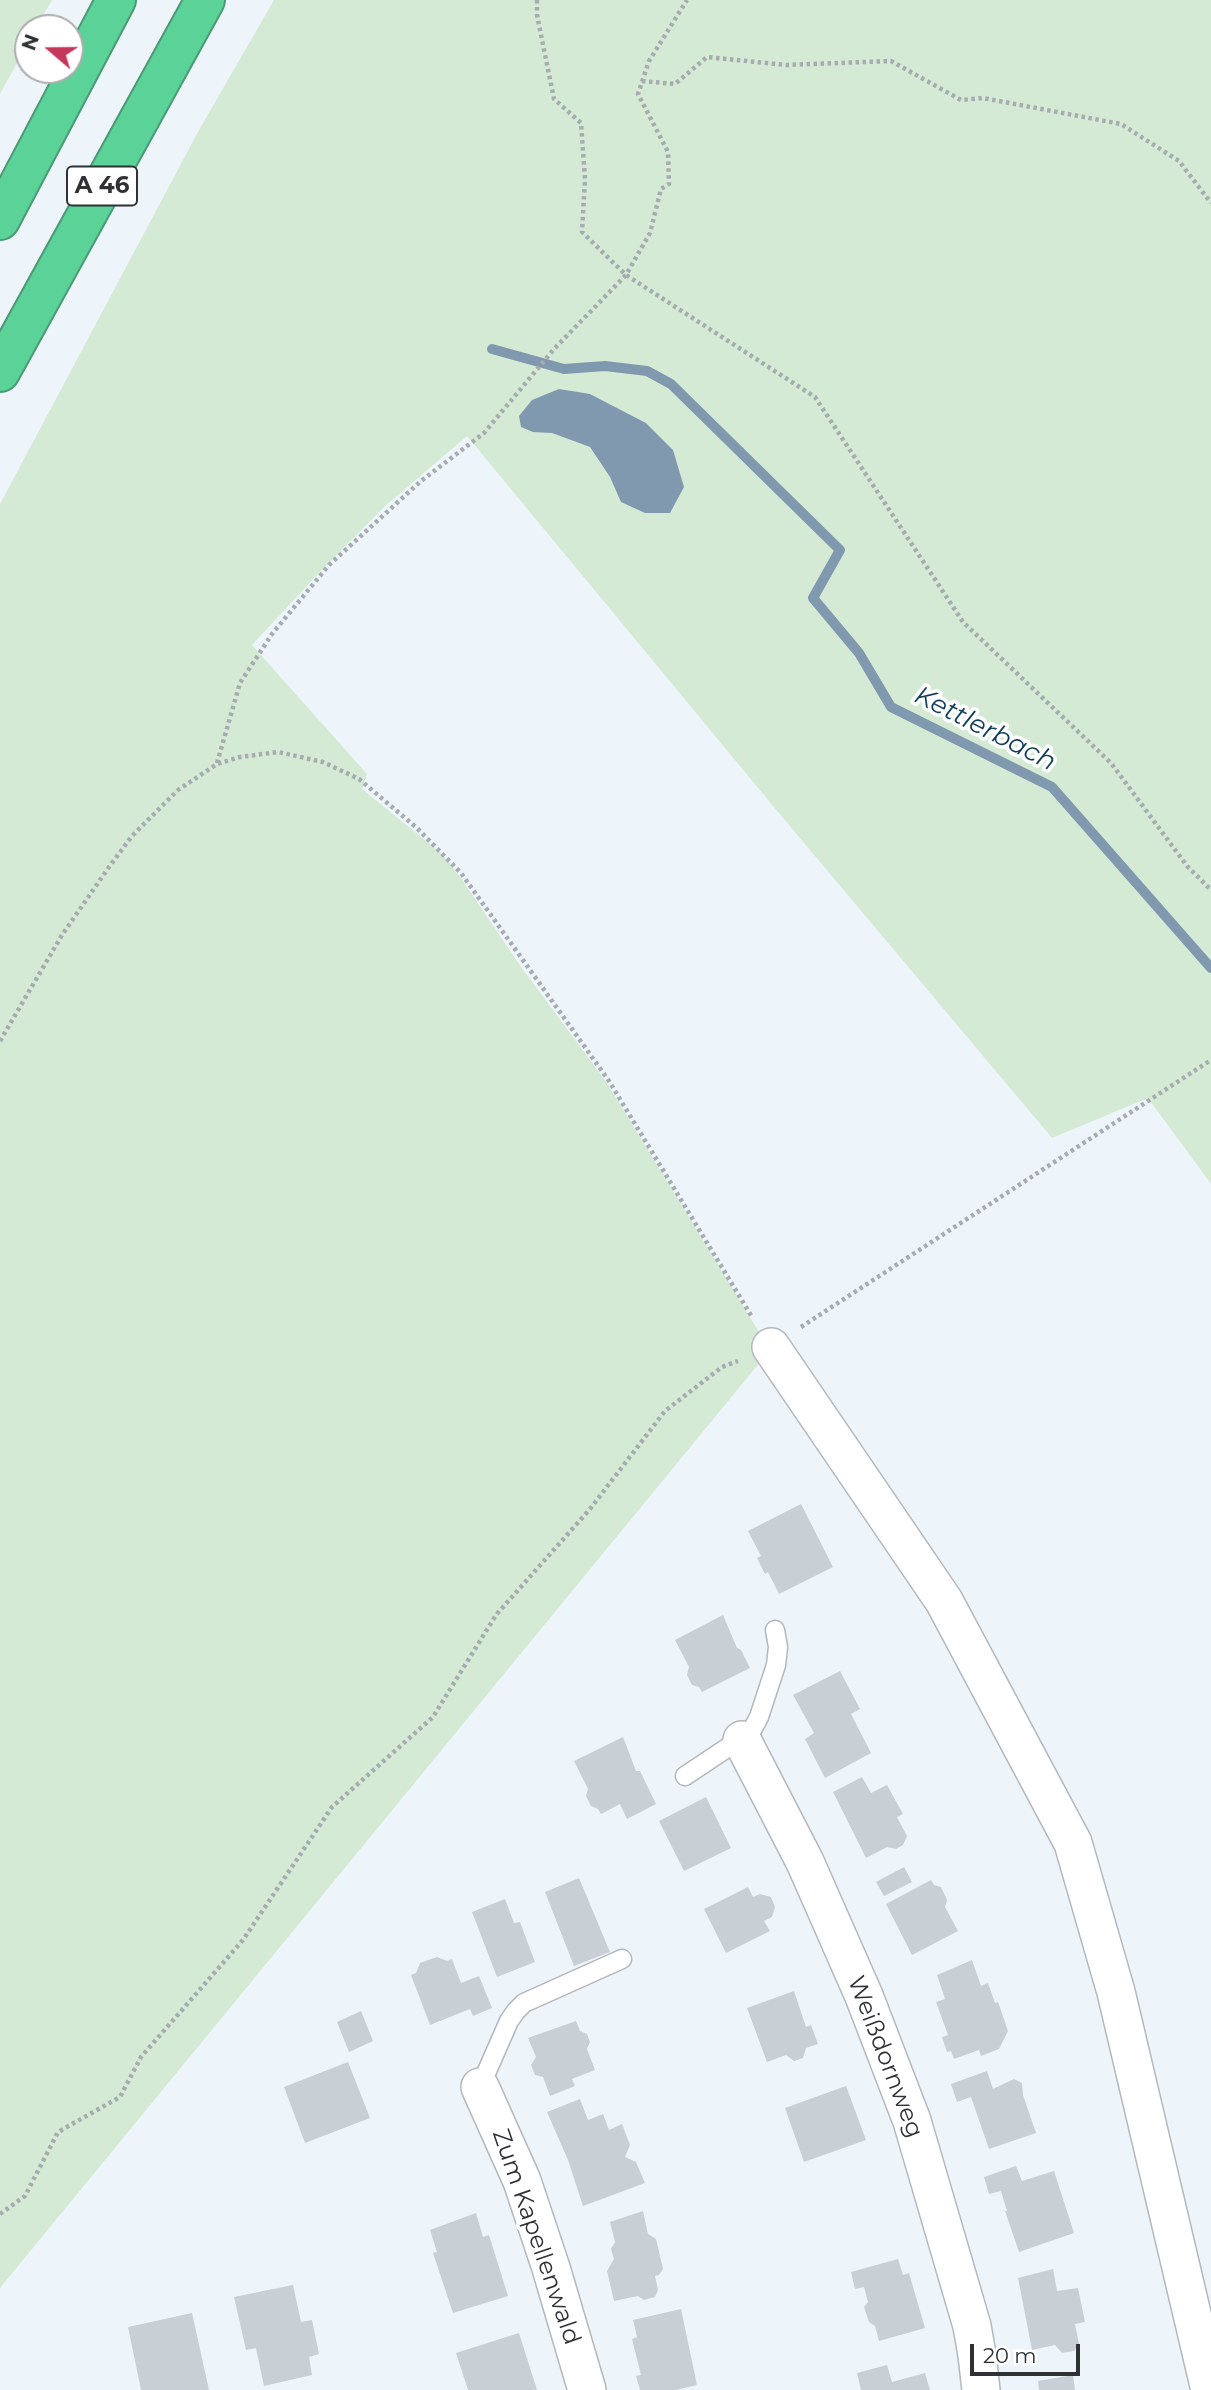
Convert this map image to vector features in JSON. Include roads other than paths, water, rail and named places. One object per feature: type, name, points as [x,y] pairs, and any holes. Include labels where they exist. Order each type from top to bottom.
[{"type":"highway","name":"A 46","points":[[0,220],[116,0]]},
{"type":"highway","name":"A 46","points":[[0,372],[205,0]]},
{"type":"street","points":[[771,1347],[944,1601],[1073,1843],[1116,1992],[1210,2390]]},
{"type":"street","name":"Weißdornweg","points":[[742,1740],[809,1873],[864,1996],[904,2099],[972,2326],[981,2390]]},
{"type":"street","name":"Zum Kapellenwald","points":[[480,2087],[522,2181],[587,2390]]},
{"type":"lane","points":[[685,1776],[751,1732],[760,1717],[776,1665],[778,1647],[775,1630]]},
{"type":"lane","points":[[480,2087],[509,2021],[524,2003],[622,1959]]},
{"type":"water","points":[[559,389],[590,394],[646,423],[673,450],[684,487],[670,513],[645,513],[621,502],[610,477],[590,447],[552,433],[533,432],[521,427],[519,416],[532,400]]},
{"type":"waterway","name":"Kettlerbach","points":[[492,349],[564,369],[605,366],[647,371],[671,384],[840,550],[813,598],[859,653],[891,707],[1052,787],[1211,968]]}]
